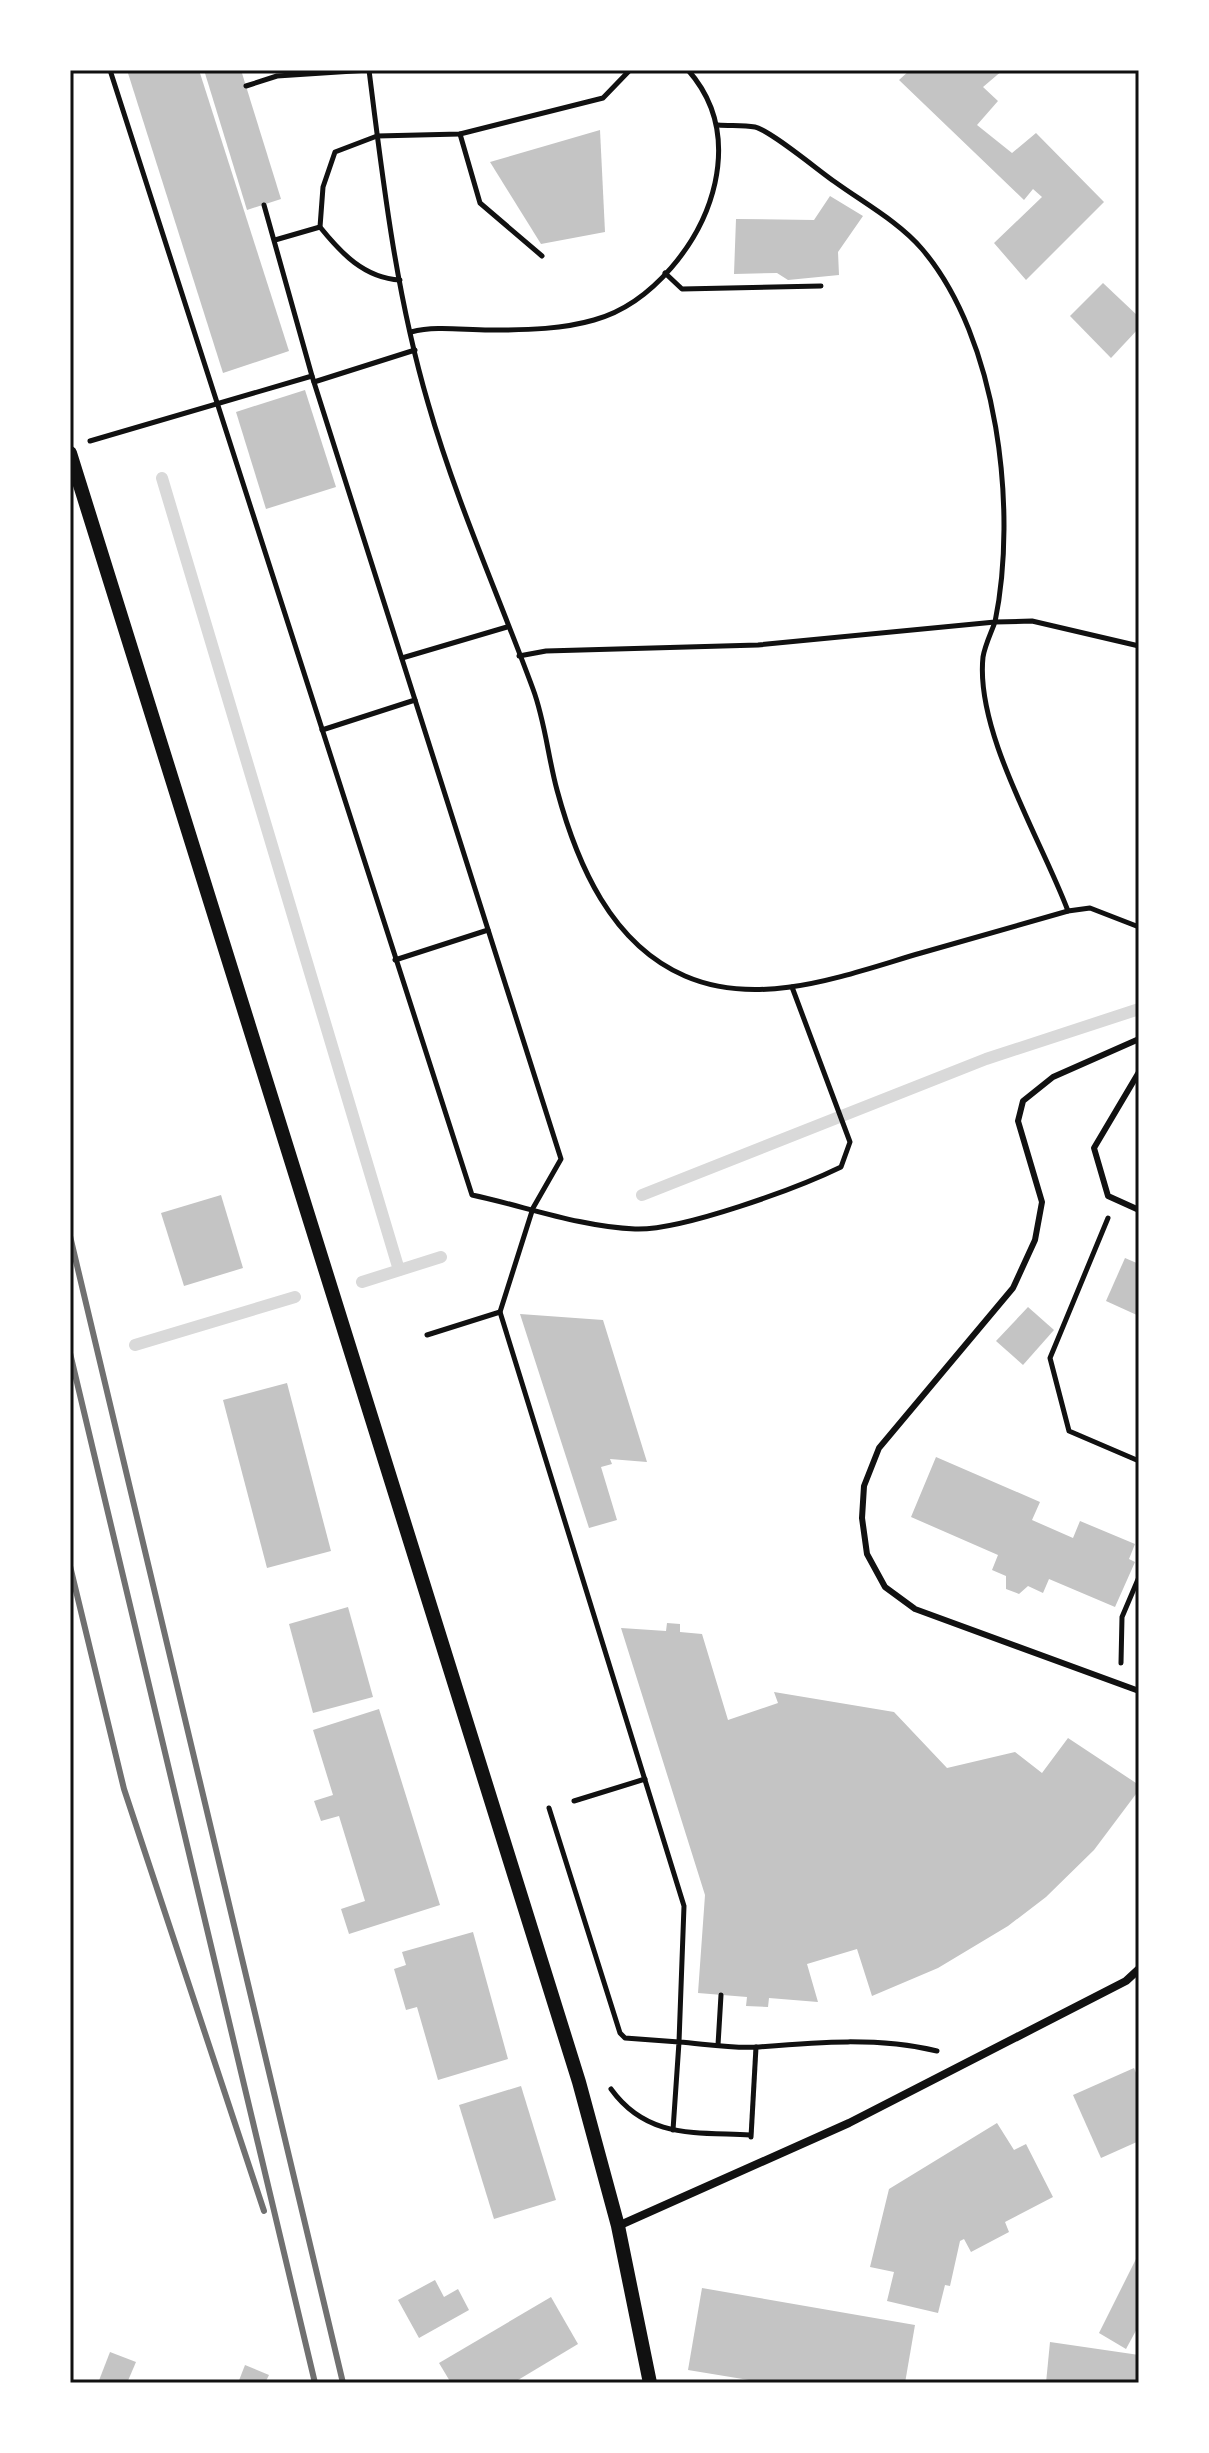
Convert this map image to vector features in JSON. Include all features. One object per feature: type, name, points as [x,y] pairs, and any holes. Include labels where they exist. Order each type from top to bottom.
[{"type":"street","points":[[70,453],[579,2082],[618,2226],[650,2383]]},
{"type":"street","points":[[618,2226],[849,2123],[1126,1981],[1139,1969]]},
{"type":"lane","points":[[1139,1039],[1053,1077],[1023,1101],[1018,1121],[1042,1202],[1035,1240],[1013,1288],[879,1448],[864,1486],[862,1518],[867,1554],[885,1587],[915,1609],[1139,1691]]},
{"type":"lane","points":[[1139,1072],[1094,1148],[1108,1196],[1139,1210]]},
{"type":"path","points":[[110,70],[472,1195],[615,1228],[661,1228],[807,1184],[841,1167],[848,1154],[848,1139],[792,987]]},
{"type":"path","points":[[246,86],[277,76],[369,70],[386,213],[415,350],[450,471],[534,691],[558,792],[583,868],[628,938],[654,960],[688,978],[760,990],[792,987],[1068,911],[1090,908],[1139,927]]},
{"type":"path","points":[[400,280],[386,279],[344,258],[320,227],[323,187],[335,152],[377,136],[460,134],[603,98],[630,70]]},
{"type":"path","points":[[411,332],[429,327],[535,329],[595,320],[627,305],[665,273],[685,251],[712,194],[720,159],[718,125],[703,87],[688,70]]},
{"type":"path","points":[[718,125],[758,127],[899,227],[921,247],[960,312],[991,407],[1003,488],[1000,596],[983,655],[984,692],[998,746],[1068,911]]},
{"type":"path","points":[[460,134],[480,203],[542,256]]},
{"type":"path","points":[[264,205],[313,379],[561,1159],[533,1208],[500,1312],[684,1906],[673,2130]]},
{"type":"path","points":[[275,240],[320,227]]},
{"type":"path","points":[[665,273],[682,289],[821,286]]},
{"type":"path","points":[[85,442],[415,350]]},
{"type":"path","points":[[519,656],[546,651],[758,645],[1032,621],[1139,646]]},
{"type":"path","points":[[402,658],[507,627]]},
{"type":"path","points":[[322,730],[415,700]]},
{"type":"path","points":[[395,960],[488,930]]},
{"type":"path","points":[[1108,1196],[1108,1220],[1050,1358],[1069,1431],[1139,1461]]},
{"type":"path","points":[[427,1335],[500,1312]]},
{"type":"path","points":[[1121,1684],[1122,1617],[1139,1577]]},
{"type":"path","points":[[574,1801],[645,1779]]},
{"type":"path","points":[[549,1808],[620,2033],[625,2038],[756,2047],[805,2041],[909,2044]]},
{"type":"path","points":[[718,2045],[721,1995]]},
{"type":"path","points":[[752,2108],[756,2047]]},
{"type":"path","points":[[579,2082],[602,2074],[613,2093],[641,2119],[660,2129],[750,2135]]},
{"type":"building","points":[[127,70],[199,70],[289,351],[223,373]]},
{"type":"building","points":[[204,70],[241,70],[281,199],[247,210]]},
{"type":"building","points":[[910,70],[1003,70],[983,87],[998,101],[977,125],[1012,153],[1036,133],[1104,202],[1026,280],[994,243],[1042,197],[1033,189],[1024,200],[899,80]]},
{"type":"building","points":[[600,130],[605,232],[541,244],[490,162]]},
{"type":"building","points":[[830,196],[863,216],[838,252],[839,275],[788,280],[777,273],[734,274],[736,219],[814,220]]},
{"type":"building","points":[[1103,283],[1139,317],[1139,328],[1111,358],[1070,316]]},
{"type":"building","points":[[305,390],[336,487],[266,509],[236,412]]},
{"type":"building","points":[[221,1195],[243,1268],[184,1286],[161,1213]]},
{"type":"building","points":[[1125,1258],[1139,1264],[1139,1316],[1106,1301]]},
{"type":"building","points":[[1028,1307],[1054,1330],[1023,1365],[996,1341]]},
{"type":"building","points":[[520,1314],[603,1320],[647,1462],[610,1459],[612,1464],[601,1467],[617,1520],[589,1528]]},
{"type":"building","points":[[287,1383],[331,1551],[267,1568],[223,1400]]},
{"type":"building","points":[[936,1457],[1040,1502],[1032,1520],[1073,1538],[1080,1521],[1135,1544],[1129,1559],[1135,1562],[1115,1607],[1049,1579],[1043,1593],[1028,1586],[1019,1594],[1006,1589],[1006,1576],[992,1570],[998,1555],[911,1517]]},
{"type":"building","points":[[348,1607],[373,1697],[313,1713],[289,1624]]},
{"type":"building","points":[[667,1623],[680,1624],[680,1632],[702,1634],[728,1720],[778,1703],[774,1692],[894,1712],[947,1768],[1015,1752],[1042,1773],[1068,1738],[1139,1785],[1139,1790],[1094,1850],[1046,1897],[1008,1926],[938,1968],[872,1996],[857,1949],[807,1964],[818,2002],[769,1998],[768,2007],[746,2006],[747,1997],[698,1993],[705,1895],[621,1628],[666,1631]]},
{"type":"building","points":[[379,1709],[440,1905],[349,1934],[341,1909],[365,1901],[339,1816],[321,1821],[314,1801],[333,1795],[313,1730]]},
{"type":"building","points":[[473,1932],[508,2059],[438,2080],[417,2007],[406,2010],[394,1969],[406,1965],[402,1952]]},
{"type":"building","points":[[1134,2068],[1139,2080],[1139,2141],[1101,2158],[1073,2095]]},
{"type":"building","points":[[521,2086],[556,2200],[494,2219],[459,2105]]},
{"type":"building","points":[[997,2123],[1014,2150],[1026,2144],[1053,2197],[1005,2222],[1009,2232],[971,2252],[964,2239],[960,2241],[950,2286],[945,2285],[938,2313],[887,2301],[894,2272],[870,2267],[889,2189]]},
{"type":"building","points":[[1139,2253],[1139,2325],[1126,2349],[1099,2333]]},
{"type":"building","points":[[435,2280],[444,2297],[458,2289],[469,2310],[419,2338],[398,2300]]},
{"type":"building","points":[[702,2288],[915,2325],[905,2383],[767,2383],[688,2370]]},
{"type":"building","points":[[551,2297],[578,2344],[513,2383],[451,2383],[439,2363]]},
{"type":"building","points":[[1050,2342],[1139,2355],[1139,2383],[1046,2383]]},
{"type":"building","points":[[110,2352],[136,2362],[127,2383],[98,2383]]},
{"type":"building","points":[[245,2365],[269,2375],[265,2383],[238,2383]]},
{"type":"waterway","points":[[162,478],[399,1270]]},
{"type":"waterway","points":[[642,1195],[986,1059],[1139,1009]]},
{"type":"waterway","points":[[362,1282],[441,1257]]},
{"type":"waterway","points":[[135,1345],[295,1297]]},
{"type":"railway","points":[[70,1236],[343,2383]]},
{"type":"railway","points":[[70,1353],[315,2383]]},
{"type":"railway","points":[[70,1566],[124,1789],[264,2211]]}]
